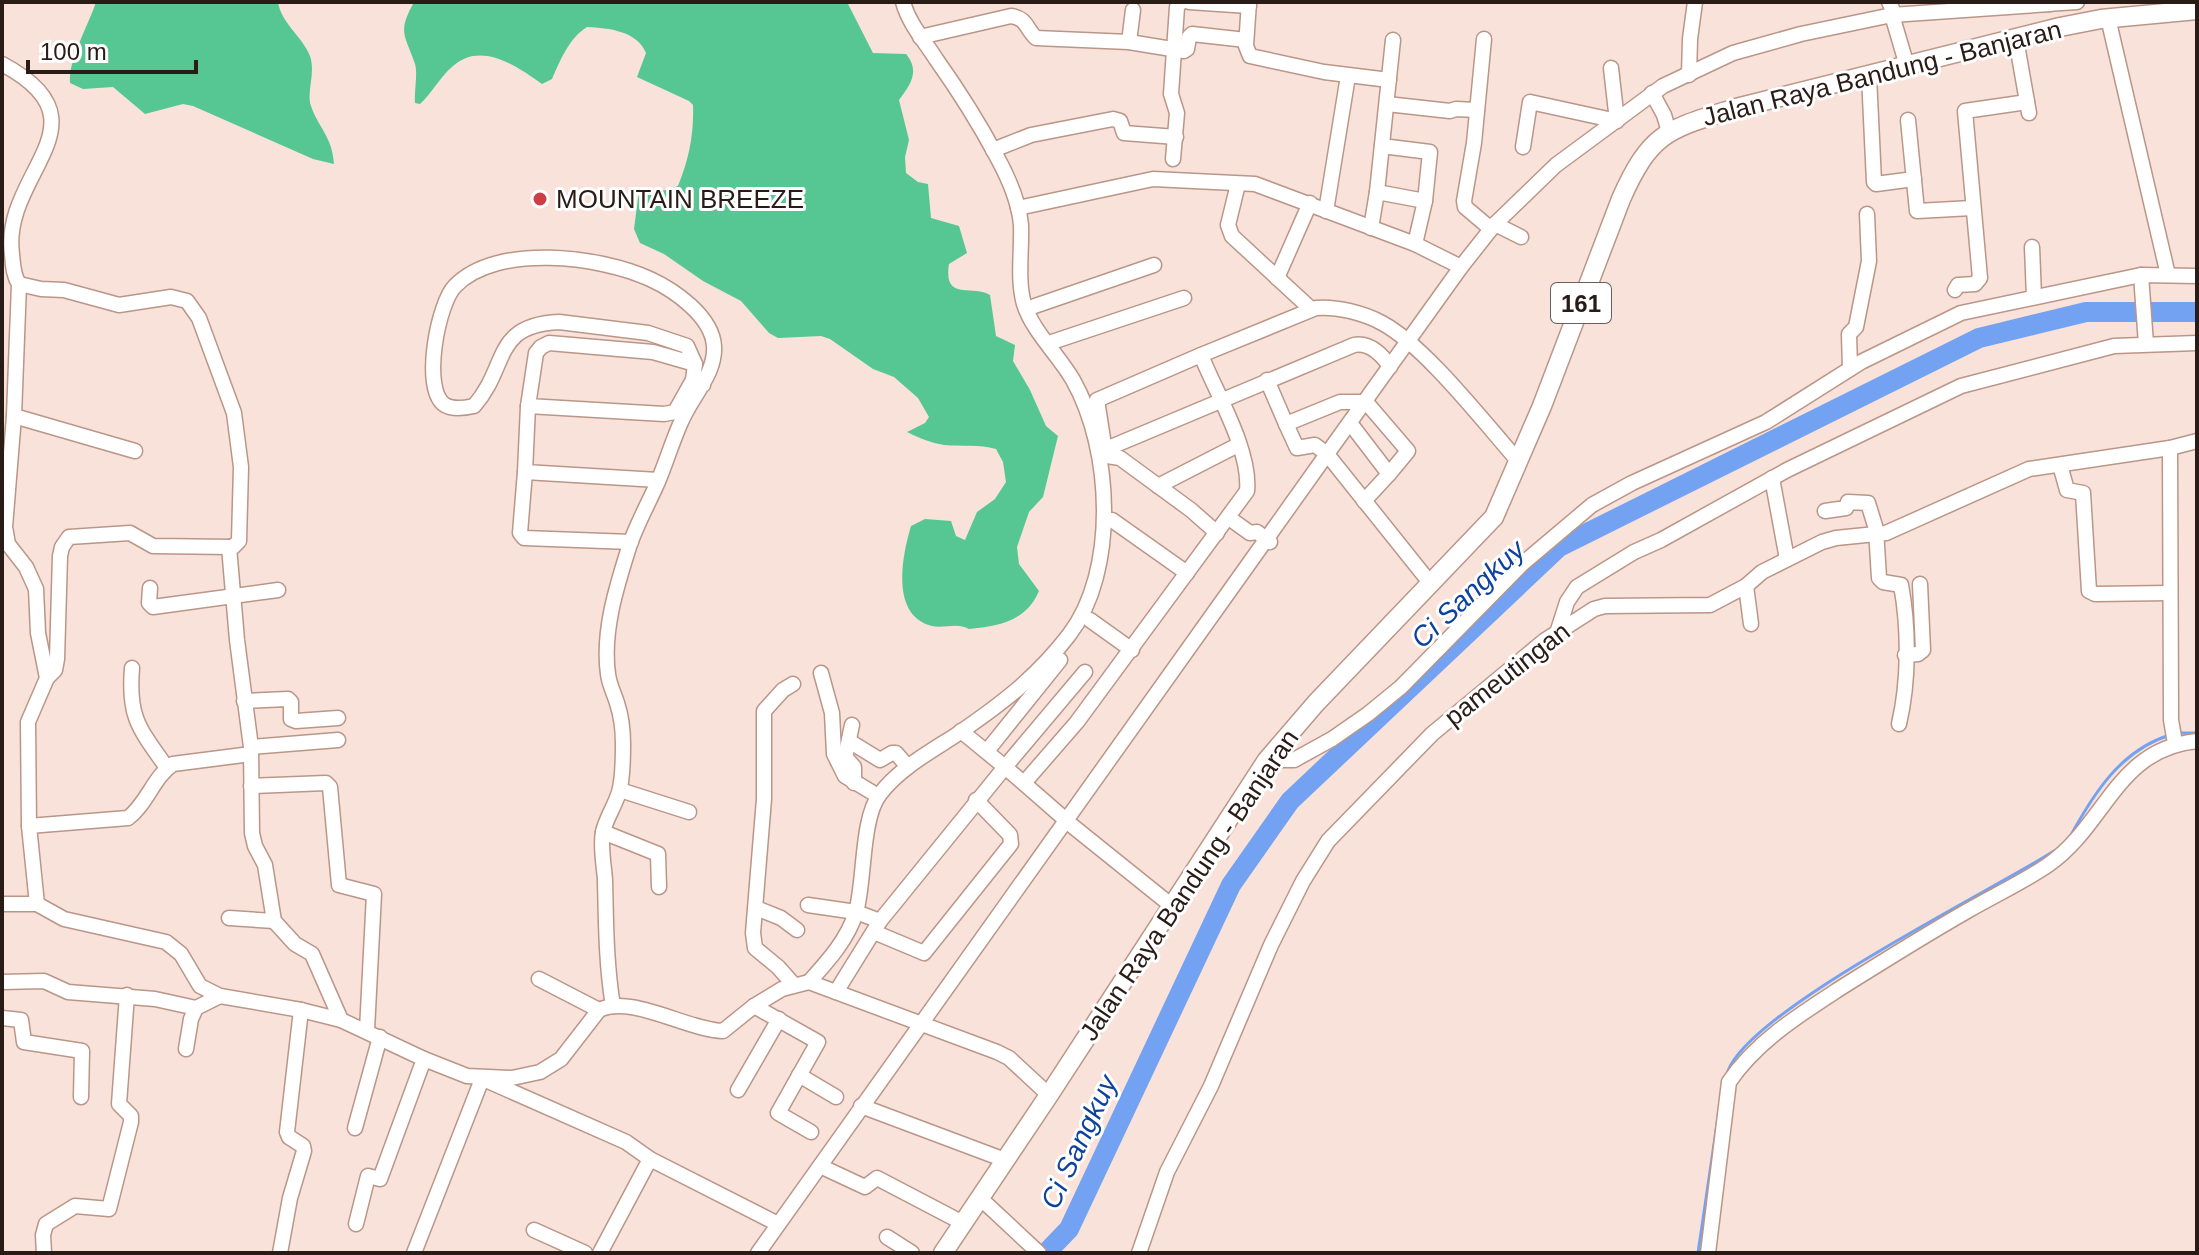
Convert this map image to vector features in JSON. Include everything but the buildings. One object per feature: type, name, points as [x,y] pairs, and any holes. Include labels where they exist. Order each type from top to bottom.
[{"type":"main road","name":"Jalan Raya Bandung - Banjaran","points":[[943,1253],[1267,760],[1316,703],[1494,517],[1519,462],[1634,168],[1648,149],[1669,132],[1688,123],[1736,108],[2016,39],[2103,13],[2197,10]]},
{"type":"street","points":[[809,982],[829,961],[856,912],[870,821],[878,796],[908,767],[1013,695],[1069,635],[1088,605],[1098,574],[1105,515],[1098,460],[1081,398],[1026,309],[1022,291],[1018,208],[993,150],[920,37],[903,2]]},
{"type":"street","points":[[1173,159],[1177,113],[1171,94],[1177,7],[1181,2]]},
{"type":"street","points":[[1189,2],[1249,4],[1247,52],[1255,58],[1348,76],[1389,80]]},
{"type":"street","points":[[1686,75],[1689,75],[1695,2]]},
{"type":"street","points":[[758,1253],[1461,267],[1493,227],[1556,165],[1652,93],[1760,44],[1890,8],[2077,2]]},
{"type":"street","points":[[1890,8],[1907,66]]},
{"type":"street","points":[[1129,42],[1133,10]]},
{"type":"street","points":[[2103,13],[2168,275]]},
{"type":"street","points":[[920,37],[1011,16],[1027,23],[1036,38],[1129,42],[1174,50],[1186,50],[1192,34],[1246,40]]},
{"type":"street","points":[[1484,39],[1464,205],[1493,227],[1521,237]]},
{"type":"street","points":[[1955,290],[1958,285],[1975,284],[1980,278],[1965,111],[2028,108],[2016,39]]},
{"type":"street","points":[[1371,228],[1393,40]]},
{"type":"street","points":[[2,64],[36,87],[46,99],[53,119],[48,142],[19,202],[11,228],[15,278],[19,284],[14,416],[5,527],[8,544],[26,567],[36,589],[37,625],[47,678]]},
{"type":"street","points":[[1523,147],[1530,102],[1617,121],[1611,68]]},
{"type":"street","points":[[1326,211],[1348,76]]},
{"type":"street","points":[[1869,76],[1874,182],[1914,179]]},
{"type":"street","points":[[1652,93],[1669,132]]},
{"type":"street","points":[[1387,104],[1450,111],[1477,110]]},
{"type":"street","points":[[993,150],[1031,135],[1113,119],[1120,121],[1124,133],[1176,137]]},
{"type":"street","points":[[1908,120],[1917,211],[1972,208]]},
{"type":"street","points":[[1382,146],[1430,152],[1425,201],[1415,244]]},
{"type":"street","points":[[1018,208],[1153,179],[1269,188],[1415,244],[1461,267]]},
{"type":"street","points":[[1238,184],[1229,231],[1250,256],[1311,309]]},
{"type":"street","points":[[1377,192],[1425,201]]},
{"type":"street","points":[[1277,278],[1310,203]]},
{"type":"street","points":[[1850,369],[1849,334],[1856,327],[1869,261],[1867,214]]},
{"type":"street","points":[[2032,247],[2034,297]]},
{"type":"street","points":[[2,904],[37,904],[64,919],[166,942],[181,954],[200,986],[220,996],[341,1020],[467,1076],[512,1078],[540,1072],[561,1059],[606,1008],[603,832],[620,790],[623,744],[618,706],[608,679],[606,653],[611,614],[631,542],[682,418],[713,357],[714,343],[700,315],[681,295],[614,264],[552,259],[504,261],[484,267],[455,285],[445,299],[433,355],[438,398],[445,406],[474,406],[490,382],[511,338],[528,326],[545,322],[572,323],[667,338],[687,346],[695,364],[698,383],[675,412],[664,414],[528,406]]},
{"type":"street","points":[[1026,309],[1154,265]]},
{"type":"street","points":[[1267,760],[1294,760],[1368,714],[1401,687],[1521,565],[1592,505],[1632,483],[1766,422],[1850,369],[1961,313],[2141,278],[2197,276]]},
{"type":"street","points":[[2141,278],[2146,341]]},
{"type":"street","points":[[19,284],[64,290],[119,305],[171,297],[187,301],[199,318],[234,413],[241,467],[237,544],[229,547],[153,546],[130,533],[69,537],[62,547],[55,670],[47,678],[28,722],[29,826],[37,904]]},
{"type":"street","points":[[1049,343],[1184,298]]},
{"type":"street","points":[[987,751],[1090,620],[1107,572],[1112,520],[1107,452],[1097,400],[1311,309],[1334,308],[1381,322],[1409,341],[1519,462]]},
{"type":"street","points":[[1558,630],[1567,602],[1577,587],[1634,552],[1772,478],[1961,386],[2114,346],[2146,341],[2197,343]]},
{"type":"street","points":[[631,542],[524,538],[520,533],[528,406],[536,353],[549,343],[653,352],[695,364]]},
{"type":"street","points":[[1107,452],[1267,380],[1362,344],[1372,347],[1390,367]]},
{"type":"street","points":[[1024,783],[1077,722],[1132,650],[1247,491],[1248,478],[1238,445],[1201,355]]},
{"type":"street","points":[[1267,380],[1297,448],[1315,445],[1327,454],[1431,584]]},
{"type":"street","points":[[1286,424],[1340,402],[1366,402],[1408,449],[1408,453],[1364,501]]},
{"type":"street","points":[[14,416],[135,451]]},
{"type":"street","points":[[1350,423],[1389,474]]},
{"type":"street","name":"pameutingan","points":[[1139,1253],[1167,1172],[1211,1086],[1271,945],[1303,881],[1328,841],[1432,734],[1558,630],[1605,606],[1710,605],[1746,586],[1762,572],[1836,538],[1876,535],[1923,518],[2029,469],[2170,448],[2197,441]]},
{"type":"street","points":[[1158,486],[1238,445]]},
{"type":"street","points":[[2170,448],[2169,593],[2174,738]]},
{"type":"street","points":[[1107,452],[1120,458],[1217,533]]},
{"type":"street","points":[[2060,465],[2066,488],[2083,493],[2089,591],[2095,594],[2169,593]]},
{"type":"street","points":[[525,472],[658,480]]},
{"type":"street","points":[[1772,478],[1787,559]]},
{"type":"street","points":[[1825,511],[1846,508],[1848,502],[1868,503],[1876,535],[1879,578],[1883,582],[1898,583],[1902,588],[1906,673],[1899,724]]},
{"type":"street","points":[[1229,518],[1268,541]]},
{"type":"street","points":[[1112,520],[1187,573]]},
{"type":"street","points":[[229,547],[251,750],[252,833],[255,846],[265,865],[274,921],[295,944],[312,954],[341,1020]]},
{"type":"street","points":[[1905,655],[1918,654],[1923,650],[1920,584]]},
{"type":"street","points":[[1746,586],[1751,624]]},
{"type":"street","points":[[150,588],[149,603],[153,607],[278,590]]},
{"type":"street","points":[[1090,620],[1132,650]]},
{"type":"street","points":[[132,668],[131,710],[138,727],[167,768]]},
{"type":"street","points":[[836,992],[877,927],[976,800],[1085,672]]},
{"type":"street","points":[[821,673],[832,713],[834,754],[845,776],[878,796]]},
{"type":"street","points":[[793,684],[764,711],[764,799],[753,933],[755,948],[794,985]]},
{"type":"street","points":[[244,701],[288,699],[291,702],[291,719],[296,721],[338,718]]},
{"type":"street","points":[[852,725],[846,758],[854,767],[854,783]]},
{"type":"street","points":[[961,731],[1172,906]]},
{"type":"street","points":[[1708,1253],[1729,1082],[1737,1070],[1788,1024],[1819,1002],[1917,940],[2047,865],[2081,835],[2117,786],[2150,754],[2174,738],[2197,741]]},
{"type":"street","points":[[29,826],[128,818],[173,764],[251,750],[338,740]]},
{"type":"street","points":[[849,741],[880,760],[896,753],[908,767]]},
{"type":"street","points":[[251,786],[326,783],[330,787],[339,885],[374,894],[370,929],[374,1034],[355,1128]]},
{"type":"street","points":[[620,790],[689,812]]},
{"type":"street","points":[[808,905],[856,912],[924,953],[1011,844],[1010,835],[976,800]]},
{"type":"street","points":[[603,832],[658,854],[659,887]]},
{"type":"street","points":[[756,908],[781,918],[797,930]]},
{"type":"street","points":[[229,918],[274,921]]},
{"type":"street","points":[[539,979],[606,1008],[629,1007],[723,1031],[782,989],[809,982],[997,1052],[1009,1058],[1049,1095]]},
{"type":"street","points":[[2,982],[44,981],[68,992],[127,995],[196,1008],[220,996]]},
{"type":"street","points":[[44,1253],[46,1224],[75,1206],[108,1210],[111,1202],[131,1122],[131,1116],[119,1104],[127,995]]},
{"type":"street","points":[[754,1006],[818,1042],[778,1113],[811,1132]]},
{"type":"street","points":[[186,1049],[196,1008]]},
{"type":"street","points":[[280,1253],[290,1198],[304,1151],[287,1132],[301,1010]]},
{"type":"street","points":[[2,1018],[21,1020],[24,1042],[82,1051],[81,1097]]},
{"type":"street","points":[[738,1090],[779,1019]]},
{"type":"street","points":[[356,1224],[368,1176],[380,1179],[424,1059]]},
{"type":"street","points":[[799,1075],[836,1097]]},
{"type":"street","points":[[485,1079],[626,1142],[650,1159],[778,1224]]},
{"type":"street","points":[[414,1253],[485,1079]]},
{"type":"street","points":[[861,1106],[1005,1160]]},
{"type":"street","points":[[600,1253],[650,1159]]},
{"type":"street","points":[[820,1166],[865,1187],[877,1178],[963,1223]]},
{"type":"street","points":[[980,1198],[1036,1250]]},
{"type":"street","points":[[534,1230],[585,1253]]},
{"type":"street","points":[[887,1237],[912,1253]]},
{"type":"green space","points":[[96,2],[278,2],[283,16],[310,56],[310,101],[331,146],[334,164],[313,159],[193,106],[183,104],[145,114],[113,87],[83,89],[70,83],[76,53]]},
{"type":"green space","points":[[414,2],[847,2],[873,53],[906,54],[913,72],[899,100],[909,140],[905,157],[906,173],[918,182],[928,184],[931,218],[959,226],[967,253],[949,264],[950,283],[960,290],[990,295],[996,336],[1015,345],[1013,361],[1046,426],[1058,436],[1043,497],[1029,512],[1017,547],[1019,564],[1039,591],[1027,610],[1010,620],[990,626],[969,629],[932,626],[919,620],[910,610],[902,584],[911,526],[925,519],[951,521],[956,536],[965,540],[977,512],[995,499],[1006,482],[1003,462],[996,449],[939,444],[907,432],[925,423],[929,417],[918,398],[894,377],[873,369],[830,339],[821,336],[778,338],[769,333],[741,301],[703,281],[664,254],[640,243],[634,229],[638,198],[640,193],[678,186],[690,146],[693,105],[637,77],[646,53],[636,40],[613,30],[587,27],[570,44],[552,79],[542,84],[499,59],[475,56],[464,59],[448,70],[420,104],[415,103],[416,68],[404,33]]},
{"type":"waterway","name":"Ci Sangkuy","points":[[1046,1253],[1069,1229],[1231,885],[1290,801],[1559,547],[1979,338],[2086,312],[2197,312]]},
{"type":"waterway","points":[[2177,733],[2197,733]]},
{"type":"waterway","points":[[2071,835],[2089,804],[2123,762],[2137,751],[2170,735]]},
{"type":"waterway","points":[[1728,1071],[1746,1045],[1824,985],[2054,851]]},
{"type":"waterway","points":[[1698,1253],[1722,1090]]},
{"type":"place","name":"MOUNTAIN BREEZE","points":[[540,199]]}]
